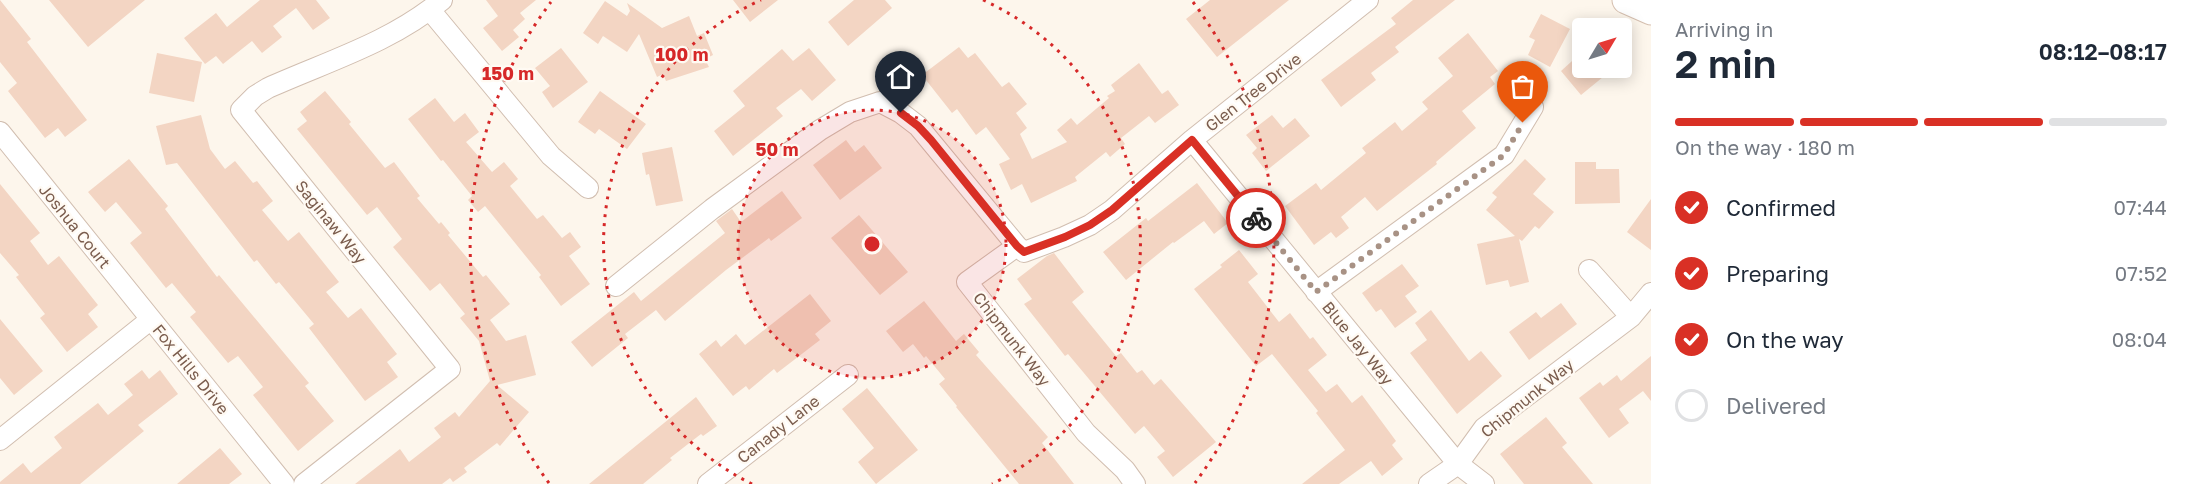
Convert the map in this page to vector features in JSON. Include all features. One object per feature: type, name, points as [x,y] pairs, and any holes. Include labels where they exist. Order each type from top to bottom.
[{"type":"main road","points":[[1626,0],[1651,11]]},
{"type":"street","name":"Glen Tree Drive","points":[[1017,246],[1024,252],[1065,237],[1090,225],[1112,210],[1192,140],[1368,0]]},
{"type":"street","points":[[436,5],[551,156],[588,188]]},
{"type":"street","name":"Saginaw Way","points":[[304,484],[450,369],[241,110],[255,96],[268,88],[363,49],[401,30],[436,5]]},
{"type":"street","points":[[616,286],[712,209],[820,130],[850,112],[880,102],[901,113],[918,126],[1017,246]]},
{"type":"street","points":[[1316,292],[1504,155],[1533,107]]},
{"type":"street","name":"Joshua Court","points":[[0,132],[150,320]]},
{"type":"street","name":"Blue Jay Way","points":[[1192,140],[1458,464],[1484,484]]},
{"type":"street","name":"Chipmunk Way","points":[[1017,246],[967,282],[1086,433],[1125,470],[1136,484]]},
{"type":"street","points":[[1589,270],[1631,317]]},
{"type":"street","name":"Chipmunk Way","points":[[1429,484],[1458,464],[1484,428],[1631,317],[1651,293]]},
{"type":"street","name":"Fox Hills Drive","points":[[0,440],[150,320],[284,484]]},
{"type":"street","name":"Canady Lane","points":[[708,484],[848,375]]},
{"type":"building","points":[[0,0],[31,39],[27,42],[87,120],[65,137],[58,128],[45,138],[8,91],[17,83],[0,62]]},
{"type":"building","points":[[49,0],[145,0],[88,47]]},
{"type":"building","points":[[260,0],[316,0],[330,18],[313,30],[296,8],[273,26],[282,37],[262,53],[252,41],[223,64],[216,56],[205,64],[184,38],[216,13],[227,27]]},
{"type":"building","points":[[486,0],[536,0],[520,13],[525,19],[513,30],[519,37],[502,51],[483,28],[498,16]]},
{"type":"building","points":[[733,0],[778,0],[750,22]]},
{"type":"building","points":[[854,0],[885,0],[892,8],[848,46],[828,22]]},
{"type":"building","points":[[1210,0],[1289,0],[1217,57],[1186,19]]},
{"type":"building","points":[[1413,0],[1455,0],[1395,47],[1399,52],[1371,73],[1376,80],[1341,107],[1321,80],[1396,24],[1391,18]]},
{"type":"building","points":[[605,1],[627,16],[630,11],[627,3],[662,28],[689,16],[697,36],[704,33],[713,55],[705,59],[709,67],[666,81],[663,74],[657,77],[639,34],[627,52],[603,36],[598,44],[583,33]]},
{"type":"building","points":[[1541,14],[1570,29],[1550,67],[1528,55],[1535,40],[1529,37]]},
{"type":"building","points":[[1468,33],[1498,71],[1490,77],[1495,84],[1462,111],[1476,128],[1436,162],[1437,164],[1377,211],[1365,197],[1341,217],[1349,228],[1336,238],[1331,232],[1314,245],[1285,206],[1316,183],[1321,190],[1366,153],[1362,148],[1395,122],[1402,131],[1428,109],[1422,102],[1453,76],[1438,58]]},
{"type":"building","points":[[959,47],[968,58],[975,53],[1002,87],[1009,82],[1027,104],[1016,113],[1027,128],[1020,134],[1032,159],[1067,142],[1057,130],[1071,118],[1077,125],[1115,91],[1111,85],[1139,63],[1162,94],[1168,90],[1179,105],[1155,123],[1149,116],[1121,138],[1125,144],[1110,157],[1106,152],[1075,177],[1077,181],[1031,203],[1022,184],[1011,190],[999,164],[1010,159],[986,127],[976,135],[957,109],[952,113],[922,75]]},
{"type":"building","points":[[561,48],[588,82],[553,108],[542,92],[550,86],[535,68]]},
{"type":"building","points":[[809,48],[836,80],[812,101],[801,89],[776,108],[783,116],[733,156],[714,131],[745,106],[733,91],[782,49],[793,61]]},
{"type":"building","points":[[157,53],[202,62],[194,102],[149,93]]},
{"type":"building","points":[[1572,61],[1572,78],[1602,78],[1581,95],[1561,71]]},
{"type":"building","points":[[325,91],[385,168],[394,162],[420,196],[417,198],[439,224],[441,222],[450,233],[448,235],[483,277],[486,275],[510,304],[490,320],[506,341],[526,335],[536,375],[497,385],[529,412],[500,446],[497,443],[464,468],[467,472],[453,482],[450,478],[442,484],[355,484],[400,449],[409,462],[441,437],[434,428],[455,412],[459,417],[490,381],[479,341],[460,318],[465,314],[440,283],[430,291],[393,247],[402,239],[377,207],[367,215],[297,129],[307,121],[300,112]]},
{"type":"building","points":[[600,91],[646,124],[627,149],[599,129],[595,134],[578,122]]},
{"type":"building","points":[[435,98],[454,122],[465,113],[479,132],[466,142],[492,172],[504,162],[518,179],[510,186],[537,219],[543,215],[562,238],[570,232],[581,247],[569,256],[590,284],[561,306],[539,277],[541,275],[485,206],[478,212],[468,200],[472,196],[408,119]]},
{"type":"building","points":[[201,115],[210,149],[225,169],[235,161],[253,183],[257,181],[273,201],[262,210],[288,241],[299,232],[339,282],[326,292],[348,318],[361,308],[397,354],[387,362],[398,377],[365,401],[309,328],[314,324],[279,282],[276,284],[257,260],[254,262],[177,163],[166,165],[156,126]]},
{"type":"building","points":[[1272,115],[1283,128],[1295,118],[1310,136],[1266,171],[1252,153],[1257,148],[1246,135]]},
{"type":"building","points":[[846,140],[855,152],[864,145],[882,168],[840,200],[813,165]]},
{"type":"building","points":[[672,147],[683,201],[656,206],[642,153]]},
{"type":"building","points":[[129,159],[168,206],[165,209],[217,277],[219,275],[309,383],[305,386],[334,421],[298,451],[253,395],[263,387],[238,356],[228,363],[190,317],[196,312],[172,283],[166,288],[130,243],[142,233],[116,202],[105,212],[88,192]]},
{"type":"building","points":[[1525,159],[1546,179],[1533,194],[1554,212],[1539,229],[1535,226],[1522,241],[1519,239],[1529,282],[1510,287],[1508,280],[1486,285],[1477,244],[1515,236],[1486,210],[1497,197],[1492,193]]},
{"type":"building","points":[[1575,162],[1596,162],[1596,169],[1619,169],[1620,203],[1575,204]]},
{"type":"building","points":[[1197,183],[1228,223],[1214,234],[1204,221],[1173,242],[1126,280],[1103,252],[1146,218],[1148,221]]},
{"type":"building","points":[[0,184],[40,233],[30,241],[48,265],[59,256],[98,305],[88,314],[98,327],[67,352],[40,318],[45,314],[16,277],[19,275],[0,253]]},
{"type":"building","points":[[782,191],[802,218],[771,241],[769,238],[726,270],[665,321],[656,310],[625,334],[628,338],[592,367],[571,342],[634,292],[641,301],[725,233],[716,221],[732,209],[741,222]]},
{"type":"building","points":[[1651,199],[1651,250],[1627,232]]},
{"type":"building","points":[[859,215],[908,272],[880,295],[831,238]]},
{"type":"building","points":[[1239,250],[1258,274],[1248,282],[1279,322],[1290,313],[1310,339],[1313,337],[1327,355],[1308,370],[1326,392],[1337,384],[1352,403],[1362,395],[1396,441],[1392,445],[1403,459],[1382,476],[1371,461],[1339,484],[1302,484],[1345,450],[1316,413],[1318,411],[1272,354],[1256,366],[1194,289]]},
{"type":"building","points":[[1054,253],[1084,292],[1072,302],[1116,356],[1121,353],[1137,373],[1142,370],[1154,385],[1161,379],[1216,442],[1173,477],[1157,457],[1165,451],[1144,426],[1135,434],[1068,354],[1065,356],[1024,304],[1032,299],[1017,279]]},
{"type":"building","points":[[1402,264],[1419,286],[1405,296],[1417,312],[1395,328],[1381,309],[1376,312],[1362,293]]},
{"type":"building","points":[[810,294],[831,321],[815,334],[820,340],[777,373],[774,369],[749,390],[746,386],[733,396],[699,354],[716,340],[721,347],[736,334],[745,345]]},
{"type":"building","points":[[924,301],[956,341],[964,334],[979,352],[976,355],[1048,437],[1042,443],[1074,484],[1019,484],[939,384],[945,379],[926,356],[924,358],[913,344],[903,352],[886,331]]},
{"type":"building","points":[[1561,303],[1577,324],[1529,360],[1509,332],[1536,312],[1541,318]]},
{"type":"building","points":[[1431,310],[1469,361],[1481,351],[1502,376],[1457,414],[1410,353],[1427,340],[1415,323]]},
{"type":"building","points":[[0,319],[43,371],[14,395],[0,378]]},
{"type":"building","points":[[1651,356],[1651,401],[1643,391],[1619,409],[1629,423],[1609,438],[1579,398],[1600,382],[1603,386],[1617,375],[1621,381]]},
{"type":"building","points":[[142,370],[149,379],[160,370],[178,394],[138,425],[144,431],[80,484],[0,484],[23,463],[31,473],[62,448],[54,437],[98,403],[108,415],[133,395],[124,384]]},
{"type":"building","points":[[867,388],[918,450],[876,484],[858,462],[874,448],[842,409]]},
{"type":"building","points":[[696,397],[717,426],[703,436],[701,434],[670,458],[672,460],[643,484],[589,484]]},
{"type":"building","points":[[1546,417],[1567,443],[1562,447],[1593,484],[1524,484],[1500,454]]},
{"type":"building","points":[[220,448],[242,474],[229,484],[177,484]]},
{"type":"way so far","points":[[1256,218],[1316,292],[1504,155],[1523,123]]},
{"type":"route","points":[[901,113],[931,140],[1024,252],[1090,225],[1112,210],[1192,140],[1256,218]]}]
